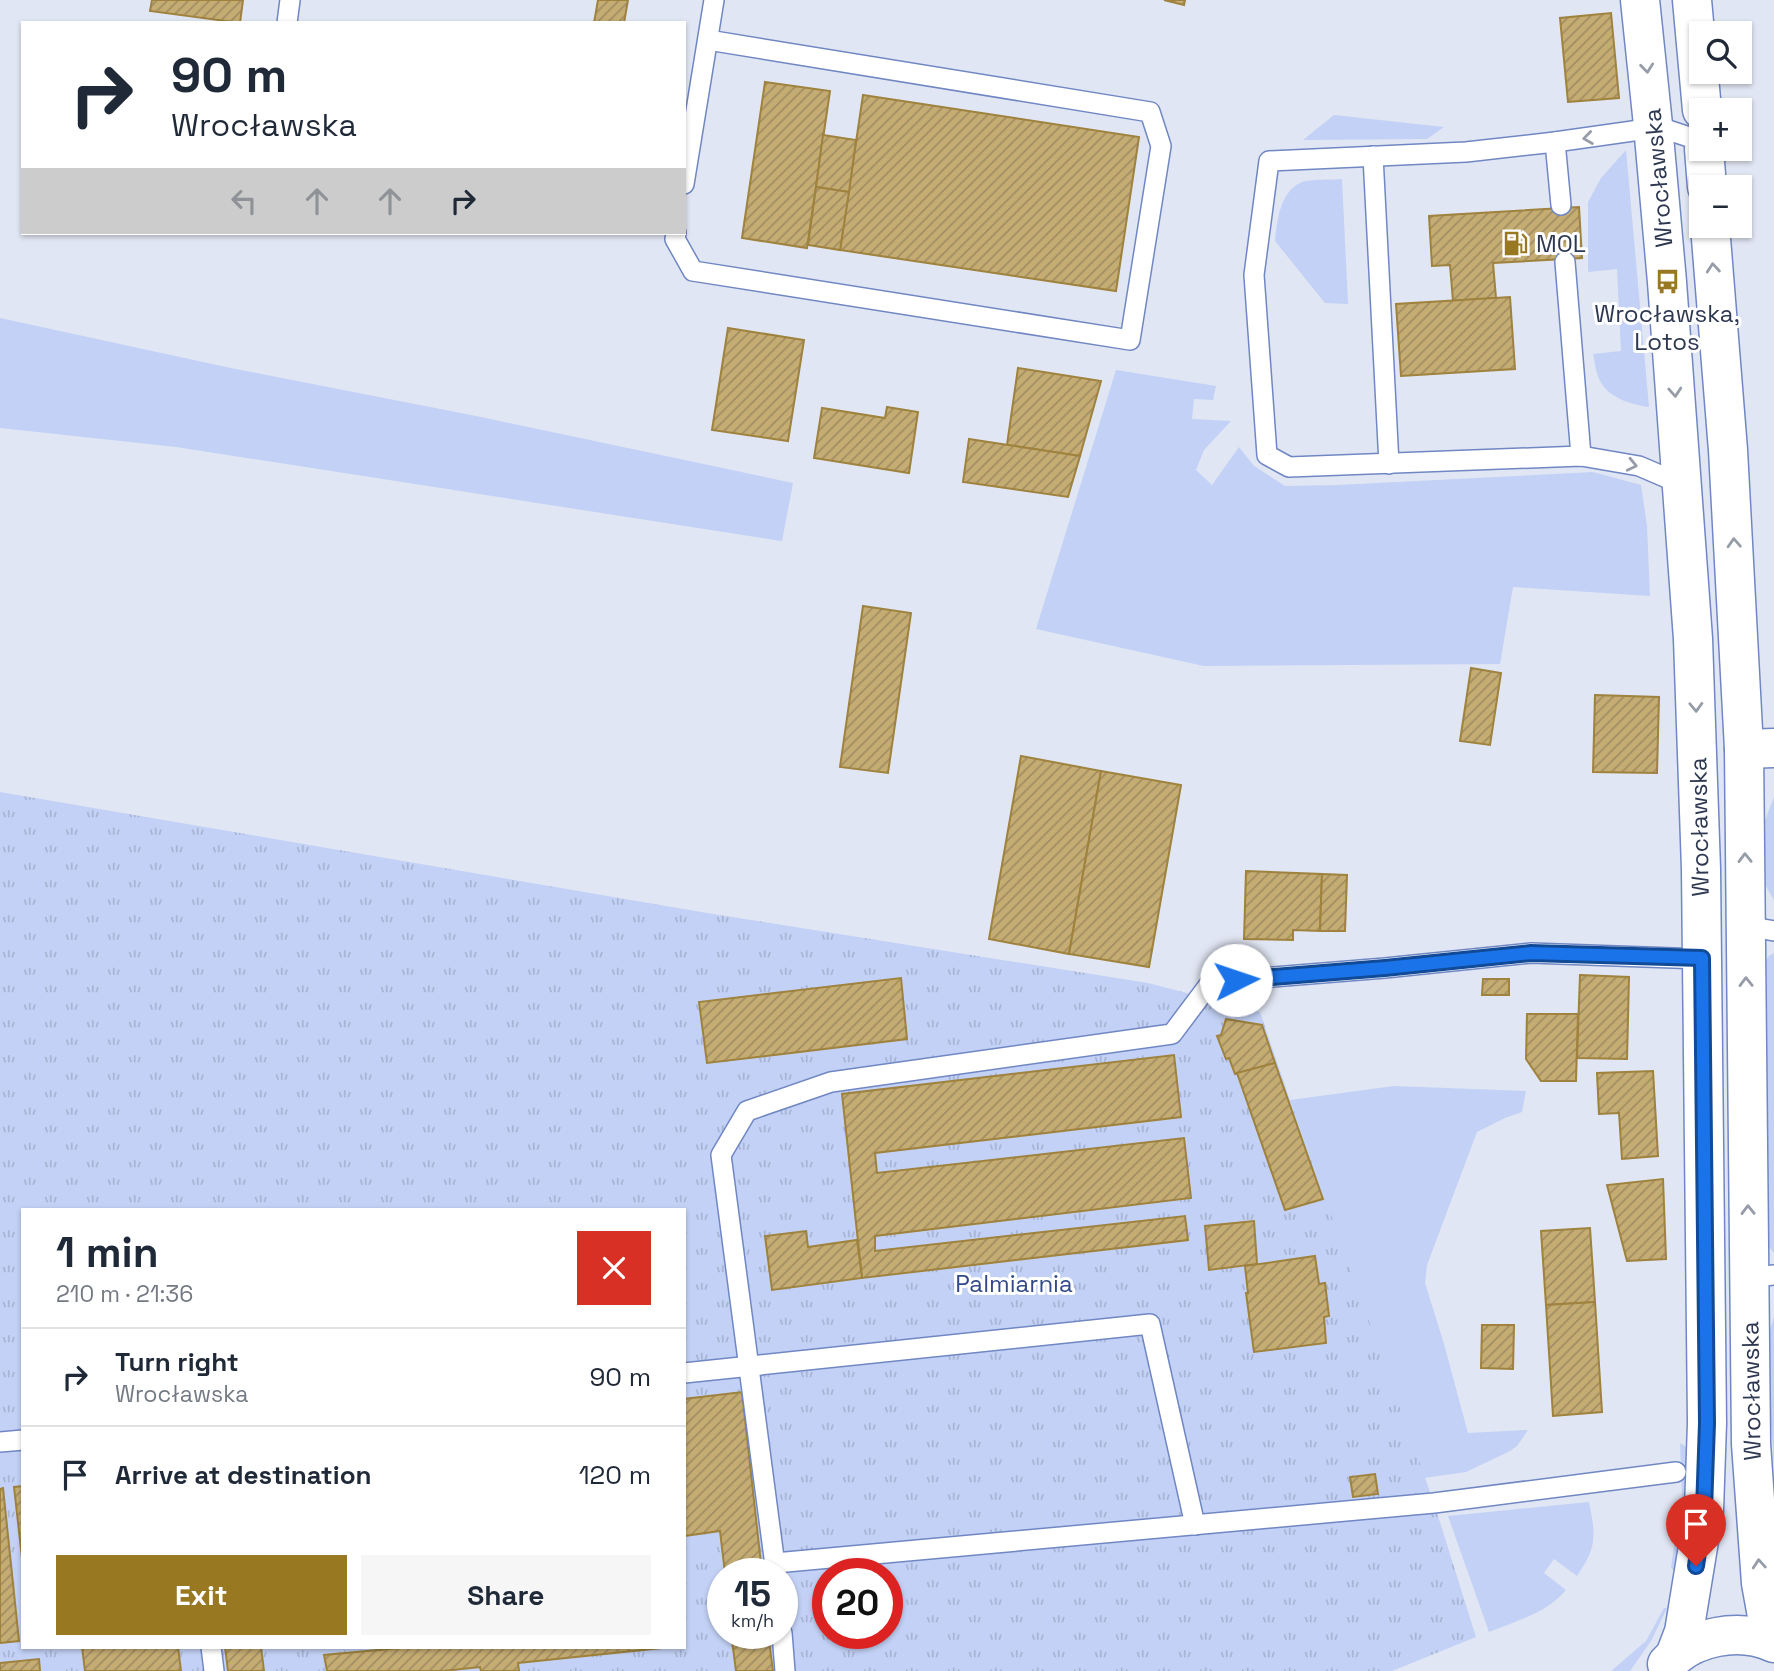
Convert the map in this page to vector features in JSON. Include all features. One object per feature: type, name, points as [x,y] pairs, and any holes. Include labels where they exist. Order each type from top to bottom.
[{"type":"main road","name":"Wrocławska","points":[[1640,0],[1653,125],[1693,639],[1699,778],[1707,1423],[1704,1510],[1684,1632],[1669,1662]]},
{"type":"main road","name":"Wrocławska","points":[[1692,0],[1701,98]]},
{"type":"main road","name":"Wrocławska","points":[[1711,238],[1728,450],[1759,749],[1762,1276],[1751,1444],[1760,1583],[1767,1616],[1774,1630]]},
{"type":"main road","points":[[1669,1662],[1688,1646],[1704,1640],[1740,1635],[1774,1643]]},
{"type":"lane","points":[[287,21],[290,0]]},
{"type":"lane","points":[[687,147],[714,0]]},
{"type":"lane","points":[[676,235],[675,239],[693,271],[1130,340],[1161,146],[1150,111],[708,40]]},
{"type":"lane","points":[[1681,484],[1639,466],[1581,456],[1289,467],[1267,455],[1254,275],[1269,161],[1466,152],[1633,131],[1653,125],[1689,137]]},
{"type":"lane","points":[[1556,142],[1561,205]]},
{"type":"lane","points":[[1373,156],[1389,464]]},
{"type":"lane","points":[[1565,262],[1581,456]]},
{"type":"lane","points":[[774,1558],[721,1155],[747,1111],[831,1082],[1172,1034],[1211,982],[1531,953],[1702,958]]},
{"type":"lane","points":[[686,1373],[1150,1324],[1195,1525]]},
{"type":"lane","points":[[0,1442],[21,1440]]},
{"type":"lane","points":[[798,1566],[1434,1503],[1676,1472]]},
{"type":"lane","points":[[211,1649],[214,1671]]},
{"type":"lane","points":[[783,1649],[785,1671]]},
{"type":"green space","points":[[1334,115],[1444,127],[1427,139],[1303,140]]},
{"type":"green space","points":[[1626,150],[1649,407],[1626,401],[1606,389],[1597,373],[1593,354],[1621,351],[1617,269],[1588,272],[1588,202],[1601,178]]},
{"type":"green space","points":[[1342,179],[1348,304],[1325,303],[1275,241],[1277,225],[1284,199],[1295,186],[1305,181]]},
{"type":"green space","points":[[0,318],[793,483],[782,541],[176,447],[0,428]]},
{"type":"green space","points":[[1116,370],[1216,386],[1213,400],[1194,399],[1192,419],[1231,421],[1204,450],[1196,470],[1212,485],[1239,447],[1254,466],[1285,486],[1593,472],[1641,485],[1647,526],[1650,596],[1513,587],[1500,664],[1204,666],[1036,629]]},
{"type":"green space","name":"Palmiarnia","points":[[0,792],[713,914],[1148,983],[1260,1012],[1434,1503],[1476,1637],[1392,1671],[0,1671]]},
{"type":"green space","points":[[1774,797],[1774,900],[1765,882],[1764,823]]},
{"type":"green space","points":[[1774,953],[1774,1253],[1769,1247],[1767,1211],[1765,962]]},
{"type":"green space","points":[[1394,1086],[1526,1091],[1522,1112],[1477,1132],[1427,1265],[1425,1283],[1468,1433],[1528,1430],[1510,1451],[1466,1472],[1424,1478],[1290,1100]]},
{"type":"green space","points":[[1774,1317],[1774,1466],[1769,1395],[1769,1332]]},
{"type":"green space","points":[[1680,1443],[1688,1448],[1685,1507],[1674,1571],[1671,1567],[1682,1495]]},
{"type":"green space","points":[[1589,1502],[1593,1541],[1588,1557],[1577,1576],[1554,1559],[1544,1573],[1566,1590],[1550,1605],[1489,1632],[1448,1516]]},
{"type":"green space","points":[[1664,1608],[1667,1608],[1651,1641],[1630,1671],[1611,1671],[1646,1641]]},
{"type":"building","points":[[152,0],[243,0],[240,21],[150,11]]},
{"type":"building","points":[[598,0],[628,0],[624,21],[594,21]]},
{"type":"building","points":[[1164,0],[1185,0],[1184,5]]},
{"type":"building","points":[[1611,13],[1619,98],[1568,102],[1560,18]]},
{"type":"building","points":[[765,82],[830,91],[807,248],[742,238]]},
{"type":"building","points":[[863,95],[1139,137],[1116,291],[840,250]]},
{"type":"building","points":[[823,135],[856,140],[849,192],[816,187]]},
{"type":"building","points":[[816,187],[849,192],[840,250],[808,245]]},
{"type":"building","points":[[1579,207],[1582,258],[1493,263],[1496,298],[1453,301],[1450,265],[1432,266],[1429,216]]},
{"type":"building","points":[[1510,297],[1515,369],[1401,376],[1396,304]]},
{"type":"building","points":[[728,328],[804,340],[788,441],[712,430]]},
{"type":"building","points":[[1018,368],[1101,381],[1080,456],[1007,445]]},
{"type":"building","points":[[887,407],[918,412],[909,473],[814,458],[822,408],[885,418]]},
{"type":"building","points":[[969,439],[1080,456],[1068,497],[963,482]]},
{"type":"building","points":[[863,606],[911,613],[888,773],[840,767]]},
{"type":"building","points":[[1471,668],[1501,673],[1490,745],[1460,741]]},
{"type":"building","points":[[1595,695],[1659,697],[1657,773],[1593,772]]},
{"type":"building","points":[[1021,756],[1101,771],[1069,954],[989,939]]},
{"type":"building","points":[[1101,771],[1181,785],[1149,967],[1069,954]]},
{"type":"building","points":[[1246,871],[1322,874],[1320,931],[1293,930],[1293,940],[1244,939]]},
{"type":"building","points":[[1322,874],[1347,875],[1345,931],[1320,931]]},
{"type":"building","points":[[1580,975],[1629,977],[1627,1059],[1577,1058]]},
{"type":"building","points":[[901,978],[907,1039],[707,1063],[699,1002]]},
{"type":"building","points":[[1483,979],[1509,979],[1509,995],[1482,995]]},
{"type":"building","points":[[1527,1014],[1578,1014],[1576,1081],[1541,1081],[1526,1059]]},
{"type":"building","points":[[1226,1019],[1262,1025],[1275,1063],[1235,1074],[1217,1036],[1221,1035]]},
{"type":"building","points":[[1174,1055],[1181,1117],[875,1153],[877,1173],[1184,1138],[1191,1198],[875,1236],[875,1251],[1185,1216],[1188,1240],[862,1278],[842,1094]]},
{"type":"building","points":[[1275,1063],[1323,1199],[1285,1210],[1237,1073]]},
{"type":"building","points":[[1653,1071],[1658,1156],[1622,1159],[1619,1113],[1599,1114],[1597,1073]]},
{"type":"building","points":[[1663,1179],[1666,1259],[1627,1261],[1607,1185]]},
{"type":"building","points":[[1254,1221],[1257,1264],[1209,1270],[1205,1226]]},
{"type":"building","points":[[1590,1228],[1595,1302],[1546,1305],[1541,1231]]},
{"type":"building","points":[[806,1231],[808,1247],[857,1240],[862,1278],[772,1290],[765,1236]]},
{"type":"building","points":[[1315,1256],[1319,1284],[1325,1283],[1329,1316],[1324,1317],[1326,1343],[1254,1352],[1245,1266]]},
{"type":"building","points":[[1595,1302],[1602,1412],[1553,1416],[1546,1305]]},
{"type":"building","points":[[1482,1325],[1514,1325],[1513,1369],[1481,1368]]},
{"type":"building","points":[[742,1392],[760,1558],[723,1558],[720,1531],[686,1536],[686,1399]]},
{"type":"building","points":[[1375,1474],[1378,1494],[1353,1497],[1350,1477]]},
{"type":"building","points":[[21,1486],[21,1549],[14,1487]]},
{"type":"building","points":[[3,1488],[19,1641],[0,1643],[0,1489]]},
{"type":"building","points":[[82,1649],[178,1649],[181,1671],[85,1671]]},
{"type":"building","points":[[225,1649],[261,1649],[264,1671],[228,1671]]},
{"type":"building","points":[[389,1649],[653,1649],[518,1663],[519,1671],[481,1671],[480,1667],[443,1671],[327,1671],[324,1655]]},
{"type":"building","points":[[733,1649],[770,1649],[773,1671],[736,1671]]},
{"type":"building","points":[[39,1659],[40,1671],[0,1671],[0,1663]]},
{"type":"place","name":"MOL","points":[[1516,243]]},
{"type":"place","name":"Wrocławska, Lotos","points":[[1667,282]]},
{"type":"route","points":[[1236,980],[1531,953],[1702,958],[1707,1423],[1704,1510],[1696,1566]]}]
